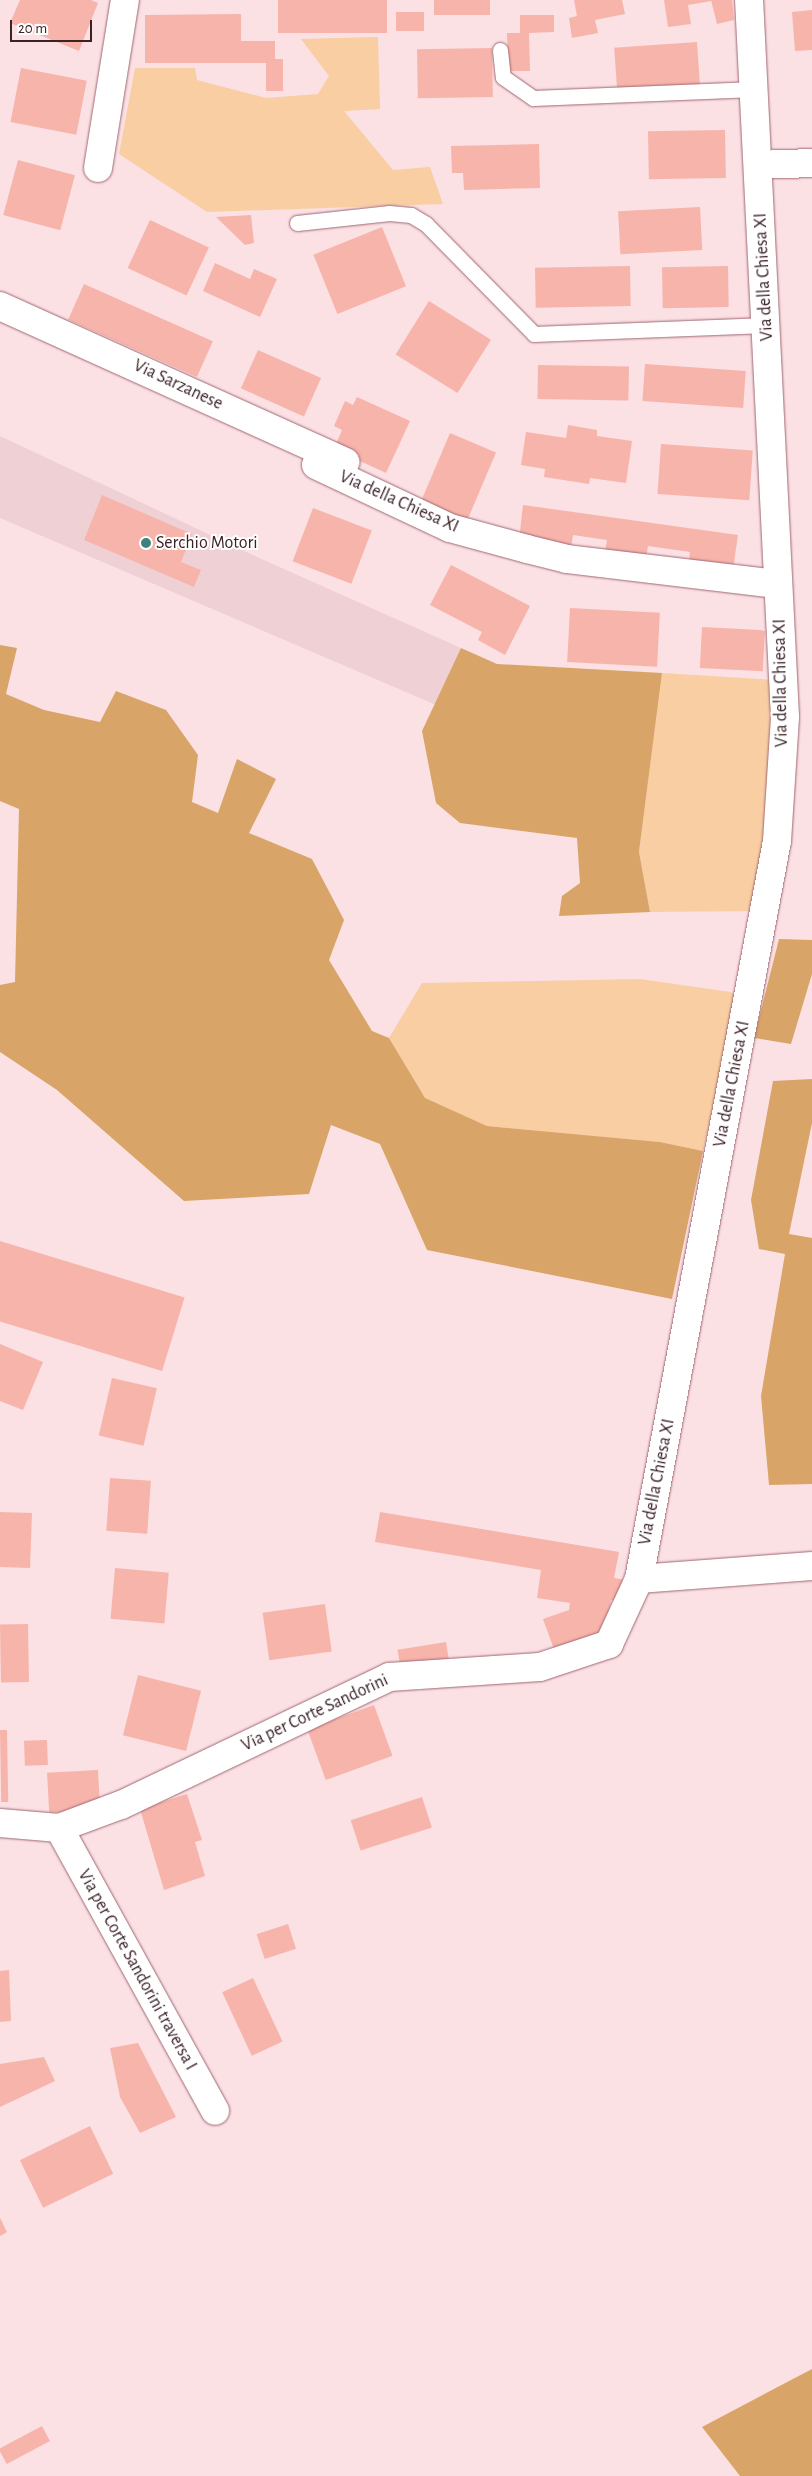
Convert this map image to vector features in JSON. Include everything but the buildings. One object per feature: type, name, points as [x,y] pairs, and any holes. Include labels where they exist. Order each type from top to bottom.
[{"type":"street","points":[[98,168],[125,0]]},
{"type":"street","name":"Via della Chiesa XI","points":[[639,1579],[777,841],[785,717],[750,0]]},
{"type":"street","points":[[758,165],[812,162]]},
{"type":"street","name":"Via Sarzanese","points":[[0,306],[355,466]]},
{"type":"street","name":"Via della Chiesa XI","points":[[316,465],[450,528],[526,550],[567,559],[778,584]]},
{"type":"street","points":[[639,1579],[812,1566]]},
{"type":"street","name":"Via per Corte Sandorini","points":[[0,1823],[59,1828],[121,1805],[389,1677],[540,1666],[609,1644],[639,1579]]},
{"type":"street","name":"Via per Corte Sandorini traversa I","points":[[59,1828],[215,2112]]},
{"type":"lane","points":[[500,50],[503,77],[533,98],[755,89]]},
{"type":"lane","points":[[297,223],[389,213],[411,215],[426,224],[534,334],[766,325]]},
{"type":"shaded area","points":[[378,37],[380,109],[344,111],[393,170],[430,167],[443,204],[207,212],[119,154],[135,68],[195,68],[197,80],[266,98],[318,94],[329,76],[301,39]]},
{"type":"shaded area","points":[[0,436],[255,556],[461,648],[436,705],[0,518]]},
{"type":"shaded area","points":[[0,645],[17,648],[6,694],[44,710],[100,722],[116,691],[166,710],[198,755],[192,802],[218,813],[237,759],[276,779],[249,833],[312,859],[344,920],[329,960],[372,1031],[389,1038],[425,1098],[487,1126],[660,1142],[703,1151],[672,1299],[427,1250],[380,1144],[331,1125],[309,1194],[184,1201],[57,1090],[0,1052],[0,985],[15,982],[19,809],[0,801]]},
{"type":"shaded area","points":[[461,648],[497,664],[662,673],[639,852],[650,912],[559,916],[562,896],[580,883],[577,838],[460,823],[436,803],[422,731]]},
{"type":"shaded area","points":[[662,673],[776,680],[771,838],[756,911],[650,912],[639,852]]},
{"type":"shaded area","points":[[779,939],[812,940],[812,974],[791,1044],[754,1038]]},
{"type":"shaded area","points":[[640,979],[730,992],[739,997],[703,1151],[660,1142],[487,1126],[424,1098],[389,1038],[422,983]]},
{"type":"shaded area","points":[[812,1079],[812,1123],[789,1234],[812,1238],[812,1484],[769,1485],[761,1396],[785,1254],[759,1249],[751,1200],[773,1081]]},
{"type":"shaded area","points":[[812,2369],[812,2476],[740,2476],[702,2427]]},
{"type":"place","name":"Serchio Motori","points":[[146,543]]}]
